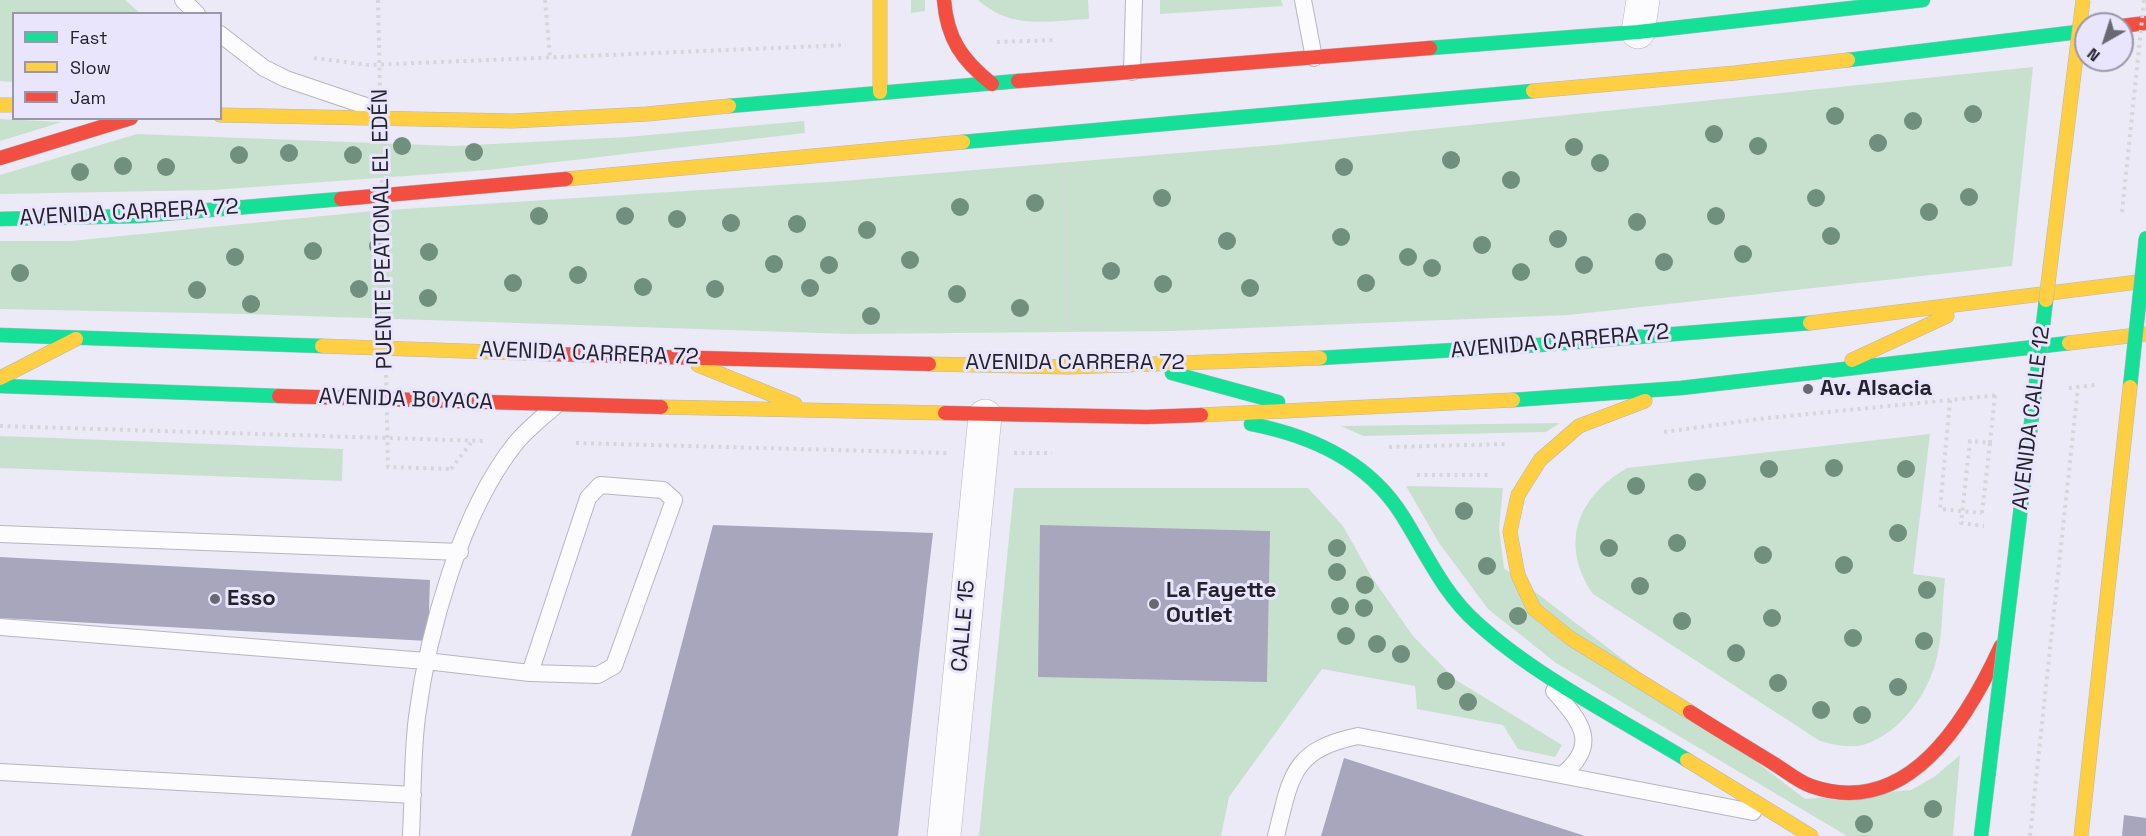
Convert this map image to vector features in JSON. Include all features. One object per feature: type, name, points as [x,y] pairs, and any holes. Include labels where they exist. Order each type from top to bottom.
[{"type":"main road","points":[[880,0],[880,92]]},
{"type":"main road","points":[[944,0],[951,43],[971,67],[992,84]]},
{"type":"main road","points":[[222,115],[513,122],[647,114],[880,92],[1314,58],[1641,16],[1923,0]]},
{"type":"main road","name":"AVENIDA CALLE 12","points":[[1981,836],[2083,0]]},
{"type":"main road","name":"AVENIDA CARRERA 72","points":[[0,219],[138,216],[493,187],[691,167],[1735,73],[2074,32]]},
{"type":"main road","points":[[0,158],[124,120]]},
{"type":"main road","points":[[2080,836],[2146,238]]},
{"type":"main road","name":"AVENIDA CARRERA 72","points":[[0,335],[1068,367],[1509,348],[1823,322],[2146,281]]},
{"type":"main road","points":[[1826,372],[1976,303]]},
{"type":"main road","points":[[1147,417],[1540,399],[1681,388],[2146,334]]},
{"type":"main road","points":[[0,378],[77,338]]},
{"type":"main road","points":[[678,357],[813,411],[985,416],[1147,417],[1238,422],[1282,429],[1349,458],[1385,491],[1433,571],[1476,625],[1520,658],[1811,836]]},
{"type":"main road","points":[[1141,365],[1306,410]]},
{"type":"main road","name":"AVENIDA BOYACA","points":[[0,386],[557,405],[813,411]]},
{"type":"main road","points":[[1681,388],[1579,426],[1540,460],[1518,495],[1510,532],[1518,575],[1534,609],[1570,638],[1810,786],[1848,794],[1888,786],[1922,765],[1952,734],[1979,696],[2005,636]]},
{"type":"street","name":"CALLE 15","points":[[944,836],[985,416]]},
{"type":"lane","points":[[183,0],[195,12]]},
{"type":"lane","points":[[1132,72],[1134,0]]},
{"type":"lane","points":[[1303,0],[1314,58]]},
{"type":"lane","points":[[222,36],[264,68],[286,79],[409,121]]},
{"type":"lane","points":[[411,836],[417,719],[426,661],[460,552],[476,505],[498,467],[516,442],[557,405]]},
{"type":"lane","points":[[0,627],[426,661],[530,673],[598,675],[614,666],[674,500],[663,490],[600,485],[588,498],[530,673]]},
{"type":"lane","points":[[0,534],[460,552]]},
{"type":"lane","points":[[1520,658],[1554,690],[1580,724],[1585,741],[1581,755],[1563,774]]},
{"type":"lane","points":[[1276,836],[1290,779],[1313,751],[1330,742],[1358,736],[1779,816]]},
{"type":"lane","points":[[0,772],[413,795]]},
{"type":"path","name":"PUENTE PEATONAL EL EDÉN","points":[[378,0],[388,467],[451,469],[473,440]]},
{"type":"path","points":[[545,0],[550,57]]},
{"type":"path","points":[[310,58],[369,65],[849,45]]},
{"type":"path","points":[[1065,162],[1067,331]]},
{"type":"path","points":[[2066,388],[2101,384]]},
{"type":"path","points":[[2030,836],[2078,387]]},
{"type":"path","points":[[1662,432],[2007,394]]},
{"type":"path","points":[[1990,443],[1995,395]]},
{"type":"path","points":[[1950,400],[1940,509],[1982,513]]},
{"type":"path","points":[[1385,447],[1520,444]]},
{"type":"path","points":[[1410,475],[1498,475]]},
{"type":"green space","points":[[0,0],[125,0],[139,12],[12,12],[12,82],[0,81]]},
{"type":"green space","points":[[911,0],[925,0],[925,11],[911,13]]},
{"type":"green space","points":[[978,0],[1088,0],[1089,19],[1044,22],[1017,20],[991,10]]},
{"type":"green space","points":[[1160,0],[1281,0],[1283,6],[1160,14]]},
{"type":"green space","points":[[2033,67],[2012,266],[1569,315],[1172,331],[850,334],[244,314],[0,309],[0,241],[71,241],[373,211],[842,181],[1275,145]]},
{"type":"green space","points":[[0,119],[62,122],[0,141]]},
{"type":"green space","points":[[804,121],[805,133],[488,170],[213,190],[0,194],[0,175],[137,134],[454,146],[627,137]]},
{"type":"green space","points":[[1560,423],[1546,432],[1363,436],[1341,426]]},
{"type":"green space","points":[[1930,434],[1913,574],[1945,578],[1937,657],[1927,684],[1912,710],[1891,730],[1866,744],[1848,746],[1820,741],[1593,594],[1583,575],[1577,557],[1578,523],[1585,507],[1596,493],[1627,468]]},
{"type":"green space","points":[[0,436],[343,449],[342,481],[0,468]]},
{"type":"green space","points":[[1406,486],[1503,488],[1499,528],[1504,568],[1805,799],[1911,790],[1934,777],[1960,755],[1953,836],[1847,836],[1556,663],[1488,609],[1439,543]]},
{"type":"green space","points":[[1014,488],[1308,488],[1343,526],[1371,576],[1413,636],[1456,680],[1562,745],[1555,757],[1518,749],[1503,725],[1417,709],[1415,686],[1322,669],[1229,797],[1221,836],[979,836]]},
{"type":"building","points":[[713,525],[933,533],[898,836],[631,836]]},
{"type":"building","name":"La Fayette Outlet","points":[[1040,525],[1270,531],[1267,682],[1038,677]]},
{"type":"building","name":"Esso","points":[[0,557],[430,580],[428,641],[0,618]]},
{"type":"building","points":[[1344,758],[1585,836],[1321,836]]},
{"type":"building","points":[[2124,815],[2146,818],[2146,836],[2122,836]]},
{"type":"traffic: fast","points":[[1430,48],[1638,32],[1923,0]]},
{"type":"traffic: fast","points":[[1848,60],[2074,32]]},
{"type":"traffic: fast","points":[[729,106],[1018,81]]},
{"type":"traffic: fast","points":[[963,142],[1533,91]]},
{"type":"traffic: fast","points":[[0,219],[138,216],[341,199]]},
{"type":"traffic: fast","points":[[2130,387],[2146,238]]},
{"type":"traffic: fast","points":[[1981,836],[2046,300]]},
{"type":"traffic: fast","points":[[1320,358],[1539,345],[1810,323]]},
{"type":"traffic: fast","points":[[0,335],[322,346]]},
{"type":"traffic: fast","points":[[1513,400],[1681,388],[2069,343]]},
{"type":"traffic: fast","points":[[1172,373],[1278,402]]},
{"type":"traffic: fast","points":[[0,386],[279,396]]},
{"type":"traffic: fast","points":[[1251,424],[1274,429],[1317,444],[1355,466],[1388,496],[1454,599],[1477,623],[1551,679],[1687,760]]},
{"type":"traffic: slow","points":[[880,0],[880,92]]},
{"type":"traffic: slow","points":[[2046,300],[2083,0]]},
{"type":"traffic: slow","points":[[1533,91],[1735,73],[1848,60]]},
{"type":"traffic: slow","points":[[0,105],[12,105]]},
{"type":"traffic: slow","points":[[222,115],[513,121],[647,114],[729,106]]},
{"type":"traffic: slow","points":[[566,179],[963,142]]},
{"type":"traffic: slow","points":[[1810,323],[2146,281]]},
{"type":"traffic: slow","points":[[1852,360],[1947,316]]},
{"type":"traffic: slow","points":[[2069,343],[2146,334]]},
{"type":"traffic: slow","points":[[0,378],[76,339]]},
{"type":"traffic: slow","points":[[322,346],[549,354]]},
{"type":"traffic: slow","points":[[929,364],[1068,367],[1320,358]]},
{"type":"traffic: slow","points":[[698,365],[795,404]]},
{"type":"traffic: slow","points":[[2081,836],[2130,387]]},
{"type":"traffic: slow","points":[[1201,415],[1513,400]]},
{"type":"traffic: slow","points":[[1645,401],[1579,426],[1540,460],[1518,495],[1510,532],[1518,575],[1534,609],[1570,638],[1690,712]]},
{"type":"traffic: slow","points":[[661,407],[945,413]]},
{"type":"traffic: slow","points":[[1687,760],[1811,836]]},
{"type":"traffic: jam","points":[[944,0],[949,26],[958,48],[972,66],[992,84]]},
{"type":"traffic: jam","points":[[2134,24],[2146,23]]},
{"type":"traffic: jam","points":[[1018,81],[1430,48]]},
{"type":"traffic: jam","points":[[0,158],[124,120]]},
{"type":"traffic: jam","points":[[341,199],[566,179]]},
{"type":"traffic: jam","points":[[549,354],[929,364]]},
{"type":"traffic: jam","points":[[279,396],[661,407]]},
{"type":"traffic: jam","points":[[945,413],[1147,417],[1201,415]]},
{"type":"traffic: jam","points":[[1690,712],[1811,786],[1846,793],[1877,789],[1905,776],[1930,756],[1952,732],[1971,704],[2001,646]]},
{"type":"place","name":"Av. Alsacia","points":[[1808,389]]},
{"type":"place","name":"Esso","points":[[215,599]]},
{"type":"place","name":"La Fayette Outlet","points":[[1154,604]]}]
